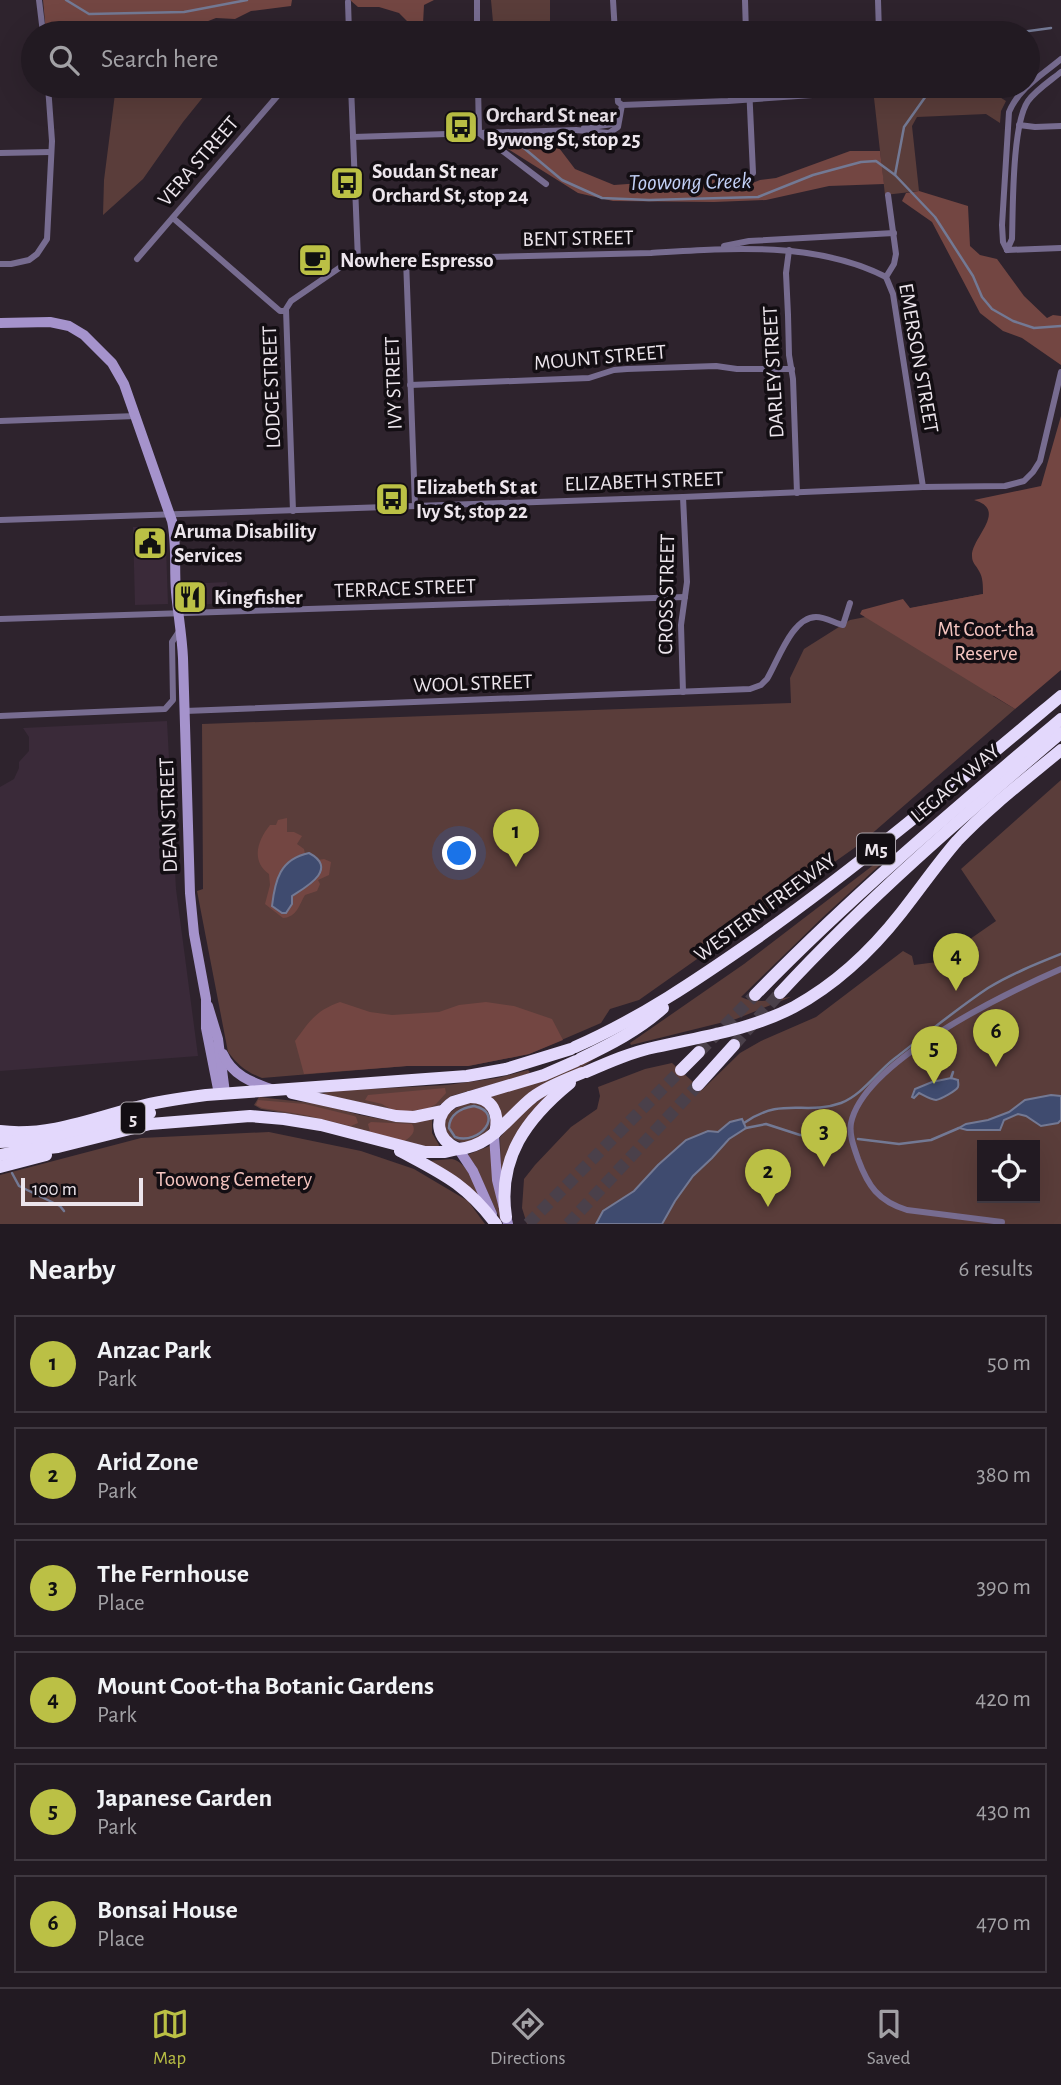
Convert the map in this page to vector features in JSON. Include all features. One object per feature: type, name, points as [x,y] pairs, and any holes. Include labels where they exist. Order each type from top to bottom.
[{"type":"highway","name":"WESTERN FREEWAY","points":[[575,1054],[603,1048],[651,1019],[682,990],[845,874],[1061,696]]},
{"type":"highway","name":"LEGACY WAY","points":[[755,995],[829,920],[883,871],[1061,719]]},
{"type":"highway","name":"LEGACY WAY","points":[[780,993],[880,891],[934,841],[1061,733]]},
{"type":"highway","points":[[494,1134],[535,1096],[550,1087],[636,1052],[745,1027],[783,1012],[818,993],[867,952],[962,836],[1061,750]]},
{"type":"highway","points":[[698,1085],[734,1045]]},
{"type":"highway","points":[[681,1070],[699,1052]]},
{"type":"highway","points":[[272,1089],[467,1076],[575,1054]]},
{"type":"highway","points":[[459,1149],[446,1142],[440,1132],[438,1123],[449,1105],[460,1099],[544,1075],[575,1054]]},
{"type":"highway","points":[[502,1222],[504,1183],[517,1144],[540,1109],[583,1073]]},
{"type":"highway","points":[[272,1089],[396,1116],[414,1117],[443,1111]]},
{"type":"highway","name":"5","points":[[0,1142],[32,1142],[59,1138],[217,1094],[272,1089]]},
{"type":"highway","points":[[0,1131],[60,1129],[166,1100],[217,1094]]},
{"type":"highway","points":[[460,1099],[479,1097],[491,1104],[497,1117],[494,1134]]},
{"type":"highway","name":"5","points":[[0,1167],[72,1144],[150,1124],[250,1116],[321,1125],[425,1152],[459,1149],[478,1144],[494,1134]]},
{"type":"highway","points":[[378,1140],[456,1183],[502,1222]]},
{"type":"highway","points":[[0,1155],[72,1144]]},
{"type":"street","points":[[39,0],[42,21]]},
{"type":"street","points":[[477,0],[477,21]]},
{"type":"street","points":[[613,0],[614,21]]},
{"type":"street","points":[[745,0],[746,21]]},
{"type":"street","points":[[878,0],[879,21]]},
{"type":"street","points":[[348,2],[349,21]]},
{"type":"street","points":[[1040,77],[1061,59]]},
{"type":"street","points":[[1040,90],[1061,72]]},
{"type":"street","points":[[0,264],[29,260],[37,254],[47,239],[52,135],[49,98]]},
{"type":"street","name":"VERA STREET","points":[[137,259],[276,98]]},
{"type":"street","points":[[351,98],[358,260]]},
{"type":"street","points":[[478,98],[479,133]]},
{"type":"street","points":[[618,98],[622,106],[765,98]]},
{"type":"street","points":[[1007,250],[1003,242],[1002,225],[1009,112],[1017,98]]},
{"type":"street","points":[[1007,250],[1012,239],[1019,125],[1030,98]]},
{"type":"street","points":[[750,99],[753,173]]},
{"type":"street","points":[[353,137],[576,130],[613,124],[619,120],[622,106]]},
{"type":"street","points":[[1019,125],[1061,126]]},
{"type":"street","points":[[479,133],[546,184]]},
{"type":"street","points":[[0,153],[51,152]]},
{"type":"street","name":"EMERSON STREET","points":[[888,195],[896,258],[886,277],[893,294],[923,487]]},
{"type":"street","points":[[173,218],[272,305],[286,312]]},
{"type":"street","name":"BENT STREET","points":[[715,248],[749,241],[894,233]]},
{"type":"street","name":"BENT STREET","points":[[358,260],[651,253],[715,248],[789,250],[866,267],[886,277]]},
{"type":"street","points":[[1007,250],[1061,248]]},
{"type":"street","name":"DARLEY STREET","points":[[789,250],[786,278],[797,493]]},
{"type":"street","name":"IVY STREET","points":[[406,259],[415,506]]},
{"type":"street","name":"LODGE STREET","points":[[293,511],[286,312],[288,304],[342,265],[358,260]]},
{"type":"street","name":"DEAN STREET","points":[[0,323],[50,322],[69,326],[84,335],[116,368],[136,416],[170,514],[181,628],[190,893],[194,934],[206,999],[219,1044],[217,1063]]},
{"type":"street","name":"MOUNT STREET","points":[[410,385],[589,379],[614,370],[627,369],[716,366],[737,369],[792,369]]},
{"type":"street","name":"ELIZABETH STREET","points":[[0,520],[1005,486],[1024,481],[1040,461],[1061,372]]},
{"type":"street","points":[[0,421],[136,416]]},
{"type":"street","name":"CROSS STREET","points":[[683,497],[687,570],[681,625],[683,692]]},
{"type":"street","name":"TERRACE STREET","points":[[0,619],[685,597]]},
{"type":"street","name":"WOOL STREET","points":[[185,711],[750,689],[761,685],[767,679],[795,628],[817,617],[843,625],[850,603]]},
{"type":"street","name":"DEAN STREET","points":[[0,716],[165,709],[173,700],[172,642],[181,628]]},
{"type":"street","points":[[1002,1222],[907,1210],[892,1205],[865,1179],[852,1143],[852,1123],[860,1103],[875,1082],[907,1053],[1007,993],[1061,969]]},
{"type":"street","name":"DEAN STREET","points":[[206,999],[206,1025],[226,1088],[217,1094]]},
{"type":"street","points":[[219,1044],[225,1060],[233,1070],[250,1082],[272,1089]]},
{"type":"street","points":[[494,1134],[502,1222]]},
{"type":"street","points":[[459,1149],[502,1222]]},
{"type":"shaded area","points":[[133,527],[155,527],[160,531],[166,547],[168,604],[135,605]]},
{"type":"shaded area","points":[[227,582],[228,602],[187,606],[184,603],[184,584]]},
{"type":"shaded area","points":[[167,721],[176,889],[198,1056],[0,1071],[0,787],[14,779],[19,762],[29,751],[29,737],[23,728]]},
{"type":"green space","points":[[43,0],[292,0],[291,6],[251,11],[235,19],[45,21]]},
{"type":"green space","points":[[350,0],[434,0],[424,5],[423,21],[407,21],[399,13],[379,7],[358,7]]},
{"type":"green space","points":[[491,0],[550,0],[550,21],[493,21]]},
{"type":"green space","points":[[114,98],[202,98],[143,179],[103,215],[104,180]]},
{"type":"green space","points":[[874,98],[1001,98],[1006,101],[1001,111],[1000,123],[986,114],[917,117],[912,126],[919,191],[885,195]]},
{"type":"green space","points":[[510,140],[553,140],[575,169],[614,185],[710,178],[725,186],[750,184],[776,178],[850,151],[880,151],[884,184],[829,186],[766,200],[613,201],[578,193],[508,149],[506,143]]},
{"type":"green space","points":[[919,191],[968,206],[970,246],[980,255],[997,259],[1024,296],[1047,318],[1053,315],[1061,316],[1061,365],[1022,338],[1003,331],[980,313],[932,222],[902,201],[906,193]]},
{"type":"green space","name":"Mt Coot-tha Reserve","points":[[1061,416],[1061,670],[1015,709],[860,614],[862,610],[903,599],[910,608],[983,594],[981,576],[972,556],[986,525],[988,510],[974,500],[1041,486]]},
{"type":"green space","points":[[983,594],[1061,639],[993,696],[1015,709],[860,844],[639,1000],[610,1009],[601,1023],[529,1054],[468,1066],[407,1066],[262,1078],[243,1068],[228,1052],[197,891],[203,889],[202,724],[791,703],[790,678],[804,649],[850,620]]},
{"type":"green space","points":[[1061,780],[1061,1224],[527,1224],[522,1208],[524,1179],[571,1127],[597,1109],[600,1096],[598,1087],[645,1069],[672,1063],[702,1090],[740,1053],[816,1017],[903,951],[912,956],[914,965],[937,962],[996,921],[961,869]]},
{"type":"green space","points":[[287,818],[287,832],[302,836],[297,844],[304,849],[305,854],[299,855],[278,876],[272,906],[297,892],[320,864],[318,860],[331,862],[329,875],[318,880],[320,884],[317,891],[305,895],[295,913],[283,918],[265,904],[270,885],[269,874],[260,863],[258,851],[270,825],[276,825],[278,820]]},
{"type":"green space","points":[[880,860],[882,863],[741,997],[760,1001],[791,997],[736,1019],[631,1045],[630,1043],[744,964]]},
{"type":"green space","points":[[340,1002],[370,1012],[392,1015],[439,1012],[459,1005],[486,1002],[514,1006],[552,1019],[563,1040],[529,1054],[468,1066],[407,1066],[304,1074],[295,1041],[319,1013]]},
{"type":"green space","points":[[599,1054],[597,1057],[501,1123],[490,1096]]},
{"type":"green space","points":[[528,1070],[528,1074],[451,1096],[435,1109],[414,1114],[321,1094],[332,1091],[447,1085],[497,1078]]},
{"type":"green space","points":[[445,1088],[446,1093],[436,1104],[429,1108],[404,1112],[365,1100],[368,1095]]},
{"type":"green space","points":[[548,1094],[501,1183],[500,1137],[525,1110]]},
{"type":"green space","points":[[259,1097],[321,1104],[397,1122],[432,1118],[432,1133],[439,1145],[438,1148],[432,1148],[312,1118],[261,1109],[254,1105]]},
{"type":"green space","points":[[258,1100],[305,1104],[354,1116],[358,1123],[351,1126],[262,1108],[256,1105]]},
{"type":"green space","points":[[467,1103],[481,1103],[493,1116],[487,1131],[478,1140],[468,1143],[449,1136],[444,1128],[445,1120],[452,1111]]},
{"type":"green space","points":[[472,1107],[486,1112],[486,1124],[476,1135],[458,1138],[451,1130],[451,1121],[459,1112]]},
{"type":"green space","points":[[368,1124],[412,1124],[414,1131],[404,1141],[370,1132]]},
{"type":"green space","name":"Toowong Cemetery","points":[[269,1132],[361,1151],[414,1169],[468,1201],[485,1224],[0,1224],[0,1175],[141,1138]]},
{"type":"green space","points":[[492,1145],[503,1222],[475,1165],[467,1155]]},
{"type":"green space","points":[[452,1159],[466,1169],[481,1197],[427,1161]]},
{"type":"water","points":[[309,853],[321,865],[320,871],[311,883],[292,896],[292,904],[286,913],[282,913],[272,906],[277,879],[291,860]]},
{"type":"water","points":[[951,1078],[958,1080],[958,1086],[945,1097],[934,1100],[919,1093],[912,1097],[915,1089]]},
{"type":"water","points":[[1061,1096],[1061,1120],[1058,1123],[1041,1126],[1018,1114],[1004,1120],[1000,1130],[959,1128],[1009,1112],[1025,1100]]},
{"type":"water","points":[[742,1119],[746,1128],[729,1139],[693,1176],[662,1224],[596,1224],[603,1211],[634,1191],[686,1140],[708,1131],[718,1132],[730,1122]]},
{"type":"waterway","name":"Toowong Creek","points":[[66,0],[89,14],[184,12],[247,0]]},
{"type":"waterway","name":"Toowong Creek","points":[[1040,29],[1051,28]]},
{"type":"waterway","name":"Toowong Creek","points":[[895,175],[904,127],[925,98]]},
{"type":"waterway","name":"Toowong Creek","points":[[519,144],[562,180],[602,198],[649,200],[758,197],[813,175],[861,162],[876,161],[895,175],[935,217],[973,276],[982,297],[992,309],[1013,321],[1034,328],[1061,326]]},
{"type":"waterway","points":[[744,1123],[770,1110],[816,1108],[849,1099],[894,1059],[988,988],[1061,954]]},
{"type":"waterway","points":[[951,1078],[953,1072]]},
{"type":"waterway","points":[[474,1106],[488,1115],[486,1128],[473,1137],[455,1137],[449,1128],[451,1119],[461,1110],[474,1106]]},
{"type":"waterway","points":[[746,1128],[766,1124],[800,1135],[845,1138]]},
{"type":"waterway","points":[[858,1139],[899,1144],[931,1140],[959,1128]]},
{"type":"waterway","points":[[12,1173],[19,1186],[60,1206],[64,1211]]},
{"type":"tunnel","points":[[734,1045],[780,993]]},
{"type":"tunnel","points":[[699,1052],[755,995]]},
{"type":"tunnel","points":[[528,1224],[681,1070]]},
{"type":"tunnel","points":[[568,1224],[698,1085]]},
{"type":"place","name":"Orchard St near Bywong St, stop 25","points":[[461,127]]},
{"type":"place","name":"Soudan St near Orchard St, stop 24","points":[[347,183]]},
{"type":"place","name":"Nowhere Espresso","points":[[315,260]]},
{"type":"place","name":"Elizabeth St at Ivy St, stop 22","points":[[392,499]]},
{"type":"place","name":"Aruma Disability Services","points":[[150,543]]},
{"type":"place","name":"Kingfisher","points":[[190,597]]},
{"type":"place","name":"Anzac Park","points":[[516,867]]},
{"type":"place","name":"Mount Coot-tha Botanic Gardens","points":[[956,991]]},
{"type":"place","name":"Bonsai House","points":[[996,1067]]},
{"type":"place","name":"Japanese Garden","points":[[934,1084]]},
{"type":"place","name":"The Fernhouse","points":[[824,1167]]},
{"type":"place","name":"Arid Zone","points":[[768,1207]]}]
